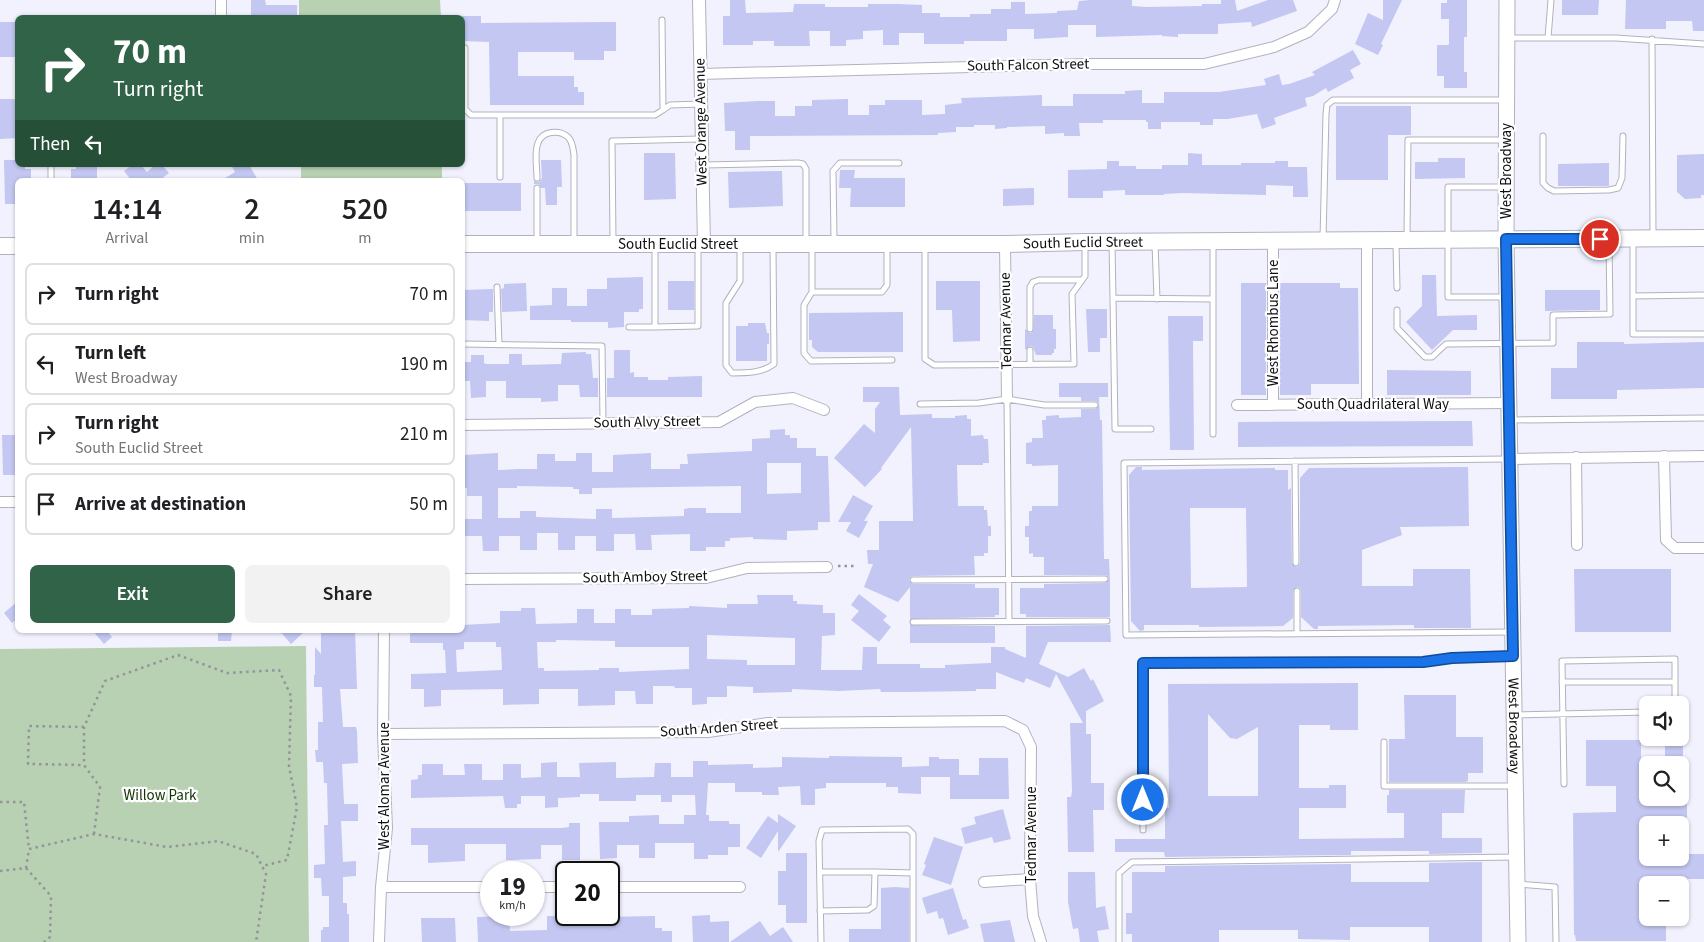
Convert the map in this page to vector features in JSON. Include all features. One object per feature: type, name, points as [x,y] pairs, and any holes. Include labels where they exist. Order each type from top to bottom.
[{"type":"main road","name":"West Broadway","points":[[1506,0],[1508,403],[1518,942]]},
{"type":"main road","name":"South Euclid Street","points":[[465,244],[1005,244],[1704,238]]},
{"type":"main road","points":[[0,246],[15,246]]},
{"type":"street","points":[[221,0],[221,15]]},
{"type":"street","name":"West Orange Avenue","points":[[699,0],[703,165],[701,244]]},
{"type":"street","name":"South Falcon Street","points":[[700,74],[1087,64],[1204,64],[1274,47],[1308,32],[1332,9],[1335,0]]},
{"type":"street","points":[[1366,240],[1367,404]]},
{"type":"street","name":"West Rhombus Lane","points":[[1273,241],[1273,405]]},
{"type":"street","name":"Tedmar Avenue","points":[[1005,244],[1007,399]]},
{"type":"street","name":"South Alvy Street","points":[[465,425],[720,422],[755,402],[793,398],[824,410]]},
{"type":"street","name":"South Quadrilateral Way","points":[[1238,405],[1508,403]]},
{"type":"street","points":[[1664,456],[1666,540],[1674,548],[1704,548]]},
{"type":"street","points":[[1510,458],[1704,456]]},
{"type":"street","points":[[1576,457],[1578,545]]},
{"type":"street","points":[[0,502],[15,502]]},
{"type":"street","name":"South Amboy Street","points":[[465,579],[706,578],[748,568],[827,567]]},
{"type":"street","name":"West Alomar Avenue","points":[[379,942],[381,887],[387,828],[383,734],[384,633]]},
{"type":"street","name":"South Arden Street","points":[[383,734],[708,732],[768,724],[996,722],[1005,722],[1023,730]]},
{"type":"street","name":"Tedmar Avenue","points":[[1023,730],[1031,747],[1030,879],[1033,916],[1040,942]]},
{"type":"street","points":[[984,882],[1030,879]]},
{"type":"street","points":[[381,887],[480,887]]},
{"type":"street","points":[[620,887],[740,887]]},
{"type":"lane","points":[[1548,38],[1551,0]]},
{"type":"lane","points":[[662,20],[663,110]]},
{"type":"lane","points":[[1506,38],[1652,39],[1704,44]]},
{"type":"lane","points":[[1652,39],[1653,239]]},
{"type":"lane","points":[[465,48],[465,109],[471,116],[655,115],[670,105],[702,104]]},
{"type":"lane","points":[[1323,240],[1326,114],[1328,105],[1333,100],[1506,100]]},
{"type":"lane","points":[[500,115],[500,177]]},
{"type":"lane","points":[[537,178],[537,149],[541,138],[554,132],[568,137],[574,156],[574,244]]},
{"type":"lane","points":[[1543,136],[1543,183],[1554,191],[1609,190],[1618,188],[1622,178],[1623,136]]},
{"type":"lane","points":[[613,245],[612,141],[702,139]]},
{"type":"lane","points":[[1397,288],[1408,140],[1506,140]]},
{"type":"lane","points":[[834,243],[833,171],[840,163],[899,163]]},
{"type":"lane","points":[[703,165],[803,164],[806,168],[812,292],[804,305],[804,353],[811,361],[892,360]]},
{"type":"lane","points":[[1506,187],[1448,187],[1448,297],[1507,297]]},
{"type":"lane","points":[[537,188],[537,244]]},
{"type":"lane","points":[[1397,310],[1397,328],[1426,356],[1432,356],[1446,344],[1553,343],[1552,315],[1610,314],[1609,239]]},
{"type":"lane","points":[[1633,239],[1633,334],[1704,334]]},
{"type":"lane","points":[[925,244],[925,359],[934,365],[1074,364],[1072,294],[1085,276],[1086,242]]},
{"type":"lane","points":[[1112,242],[1115,429],[1150,428]]},
{"type":"lane","points":[[1213,242],[1213,434]]},
{"type":"lane","points":[[1155,243],[1157,299]]},
{"type":"lane","points":[[655,244],[656,327]]},
{"type":"lane","points":[[629,327],[698,326],[701,244]]},
{"type":"lane","points":[[740,244],[740,281],[726,303],[726,365],[732,373],[767,370],[774,364],[773,244]]},
{"type":"lane","points":[[812,292],[882,292],[887,285],[887,244]]},
{"type":"lane","points":[[1030,329],[1030,291],[1033,282],[1039,280],[1082,280]]},
{"type":"lane","points":[[497,287],[499,345]]},
{"type":"lane","points":[[1633,296],[1704,295]]},
{"type":"lane","points":[[1113,298],[1213,299]]},
{"type":"lane","points":[[465,344],[602,346],[603,423]]},
{"type":"lane","points":[[1030,350],[1030,364]]},
{"type":"lane","points":[[1007,399],[1009,621]]},
{"type":"lane","points":[[920,404],[979,403],[1007,399],[1044,405],[1095,405]]},
{"type":"lane","points":[[1509,420],[1704,418]]},
{"type":"lane","points":[[1510,458],[1124,463],[1126,635],[1512,632]]},
{"type":"lane","points":[[1295,461],[1296,563]]},
{"type":"lane","points":[[913,580],[1105,579]]},
{"type":"lane","points":[[1297,592],[1297,634]]},
{"type":"lane","points":[[913,622],[1107,621]]},
{"type":"lane","points":[[1143,830],[1143,663],[1423,662],[1452,658],[1513,656]]},
{"type":"lane","points":[[1564,784],[1562,661],[1675,659],[1675,696]]},
{"type":"lane","points":[[1562,682],[1675,682]]},
{"type":"lane","points":[[1514,715],[1639,712]]},
{"type":"lane","points":[[1384,742],[1384,786],[1515,786]]},
{"type":"lane","points":[[821,942],[819,841],[822,830],[908,829],[913,834],[913,942]]},
{"type":"lane","points":[[1119,942],[1118,873],[1132,862],[1516,857]]},
{"type":"lane","points":[[820,872],[913,873]]},
{"type":"lane","points":[[820,911],[868,910],[874,906],[875,872]]},
{"type":"lane","points":[[1517,884],[1555,887],[1556,942]]},
{"type":"path","points":[[827,567],[856,566]]},
{"type":"path","points":[[94,834],[100,787],[84,765],[84,727],[105,681],[178,655],[227,673],[279,670],[291,696],[289,766],[297,808],[287,860],[262,866]]},
{"type":"path","points":[[84,727],[29,726],[28,764],[84,765]]},
{"type":"path","points":[[0,802],[24,802],[29,848],[26,868]]},
{"type":"path","points":[[29,848],[94,834],[168,847],[218,841],[256,854],[266,874],[256,942]]},
{"type":"path","points":[[0,871],[26,868]]},
{"type":"path","points":[[26,868],[51,896],[50,937],[44,942]]},
{"type":"green space","points":[[299,0],[440,0],[441,15],[299,15]]},
{"type":"green space","points":[[301,167],[442,167],[442,178],[301,178]]},
{"type":"green space","name":"Willow Park","points":[[306,646],[309,942],[0,942],[0,649]]},
{"type":"building","points":[[251,0],[265,0],[266,5],[297,5],[297,15],[251,15]]},
{"type":"building","points":[[730,0],[745,0],[746,13],[793,12],[794,4],[825,4],[825,7],[868,7],[868,4],[898,4],[922,5],[922,13],[940,13],[940,17],[970,17],[970,14],[991,14],[991,9],[1011,9],[1011,2],[1025,2],[1025,14],[1057,13],[1057,11],[1077,10],[1079,1],[1091,0],[1132,0],[1132,6],[1147,7],[1202,6],[1202,4],[1221,4],[1221,0],[1235,0],[1237,11],[1268,0],[1293,0],[1297,11],[1252,27],[1251,22],[1218,24],[1218,34],[1178,34],[1178,37],[1162,35],[1096,37],[1096,25],[1068,25],[1068,37],[1034,39],[1034,29],[1007,29],[1007,41],[964,41],[964,44],[924,44],[924,33],[899,33],[899,45],[883,45],[883,30],[863,31],[863,39],[846,40],[846,46],[830,46],[830,31],[809,31],[810,46],[774,46],[774,41],[753,41],[753,45],[723,45],[723,16],[730,16]]},
{"type":"building","points":[[1383,0],[1402,0],[1381,44],[1383,45],[1378,55],[1355,44],[1368,13],[1383,20]]},
{"type":"building","points":[[1447,0],[1467,0],[1467,37],[1464,37],[1464,72],[1467,72],[1467,88],[1444,88],[1444,76],[1437,76],[1437,45],[1449,44],[1449,19],[1441,19],[1441,3],[1447,3]]},
{"type":"building","points":[[1562,0],[1599,0],[1598,15],[1562,15]]},
{"type":"building","points":[[1626,0],[1704,0],[1704,31],[1693,31],[1692,21],[1666,21],[1666,29],[1625,29]]},
{"type":"building","points":[[465,16],[481,16],[481,23],[616,22],[616,51],[604,51],[604,60],[574,60],[574,52],[518,52],[518,76],[574,76],[574,87],[578,87],[578,92],[584,92],[584,105],[490,105],[489,42],[465,41]]},
{"type":"building","points":[[0,22],[15,22],[15,57],[0,57]]},
{"type":"building","points":[[1353,50],[1361,64],[1350,70],[1354,78],[1328,92],[1326,88],[1313,96],[1305,98],[1307,106],[1274,118],[1276,124],[1262,129],[1257,114],[1228,119],[1213,119],[1213,125],[1200,125],[1200,122],[1161,122],[1161,129],[1148,129],[1148,122],[1146,120],[1103,120],[1103,123],[1079,123],[1080,136],[1064,136],[1064,133],[1045,134],[1045,126],[995,129],[995,125],[974,125],[974,127],[956,127],[956,132],[938,133],[938,135],[750,136],[750,150],[735,150],[735,131],[725,131],[724,103],[775,101],[775,116],[795,116],[795,106],[812,106],[812,100],[848,99],[848,115],[869,115],[869,105],[885,105],[885,100],[922,100],[922,115],[945,114],[945,105],[962,103],[961,98],[1042,95],[1042,106],[1073,106],[1073,94],[1125,94],[1125,91],[1142,90],[1142,103],[1164,103],[1164,92],[1219,92],[1266,85],[1264,79],[1279,74],[1282,85],[1289,84],[1315,75],[1312,72]]},
{"type":"building","points":[[0,99],[15,99],[15,138],[0,139]]},
{"type":"building","points":[[1336,106],[1411,106],[1411,135],[1388,135],[1388,180],[1336,180]]},
{"type":"building","points":[[644,153],[675,153],[676,199],[644,200]]},
{"type":"building","points":[[1188,153],[1202,154],[1202,165],[1241,165],[1241,163],[1288,161],[1288,167],[1307,167],[1308,197],[1293,197],[1293,186],[1266,185],[1266,195],[1183,193],[1125,195],[1125,190],[1103,191],[1103,198],[1068,198],[1068,170],[1107,169],[1107,161],[1119,161],[1119,166],[1136,166],[1136,169],[1162,169],[1162,165],[1188,165]]},
{"type":"building","points":[[1704,154],[1704,195],[1701,195],[1701,198],[1685,199],[1677,192],[1677,155]]},
{"type":"building","points":[[1438,158],[1465,158],[1465,178],[1415,179],[1415,162],[1438,162]]},
{"type":"building","points":[[4,160],[15,160],[15,167],[31,169],[31,178],[15,178],[15,204],[5,204]]},
{"type":"building","points":[[541,160],[561,160],[562,187],[557,187],[557,205],[546,205],[545,188],[541,188],[539,184],[534,184],[534,181],[539,182],[542,178]]},
{"type":"building","points":[[1609,163],[1609,186],[1558,186],[1558,164]]},
{"type":"building","points":[[76,167],[97,167],[97,178],[71,178],[71,169],[76,169]]},
{"type":"building","points":[[129,167],[143,167],[147,172],[153,167],[164,167],[169,173],[163,178],[129,178],[124,171]]},
{"type":"building","points":[[232,167],[250,167],[257,178],[225,178],[235,172]]},
{"type":"building","points":[[840,170],[855,170],[854,178],[905,178],[905,207],[850,207],[851,188],[839,188]]},
{"type":"building","points":[[782,171],[783,206],[729,208],[728,172]]},
{"type":"building","points":[[465,183],[521,183],[521,211],[465,211]]},
{"type":"building","points":[[1034,188],[1034,205],[1003,206],[1003,189]]},
{"type":"building","points":[[1422,275],[1436,275],[1437,316],[1477,315],[1477,330],[1453,330],[1432,350],[1406,322],[1422,306]]},
{"type":"building","points":[[643,277],[643,309],[639,309],[639,312],[624,312],[624,327],[608,328],[608,322],[530,320],[530,306],[552,305],[552,288],[567,288],[567,306],[587,306],[587,289],[607,289],[607,278]]},
{"type":"building","points":[[668,281],[694,281],[694,310],[668,310]]},
{"type":"building","points":[[936,281],[980,281],[980,341],[953,342],[952,310],[936,310]]},
{"type":"building","points":[[526,283],[527,311],[502,312],[501,289],[504,288],[504,284]]},
{"type":"building","points":[[1241,283],[1266,283],[1266,395],[1241,395]]},
{"type":"building","points":[[1280,283],[1340,283],[1340,288],[1358,288],[1359,384],[1311,384],[1311,395],[1280,395]]},
{"type":"building","points":[[493,289],[493,312],[489,312],[489,321],[465,320],[465,290]]},
{"type":"building","points":[[1545,290],[1600,290],[1600,310],[1545,311]]},
{"type":"building","points":[[1086,309],[1107,309],[1107,338],[1100,338],[1100,352],[1088,352]]},
{"type":"building","points":[[903,312],[903,352],[818,352],[812,347],[812,340],[809,340],[809,313]]},
{"type":"building","points":[[1034,315],[1053,315],[1053,329],[1056,329],[1056,349],[1054,349],[1052,355],[1036,355],[1033,347],[1030,346],[1025,350],[1025,329],[1030,333],[1033,332]]},
{"type":"building","points":[[1168,316],[1203,316],[1203,341],[1193,341],[1194,450],[1170,450]]},
{"type":"building","points":[[748,323],[765,323],[767,333],[769,333],[767,361],[736,361],[736,326],[748,326]]},
{"type":"building","points":[[1577,342],[1624,342],[1624,344],[1704,342],[1704,388],[1617,390],[1617,399],[1551,399],[1551,368],[1577,368]]},
{"type":"building","points":[[614,350],[630,350],[630,373],[634,372],[634,377],[648,377],[648,380],[668,380],[668,377],[702,376],[702,397],[607,397],[607,378],[614,378]]},
{"type":"building","points":[[586,352],[586,354],[591,354],[593,378],[598,378],[598,397],[580,397],[579,385],[558,385],[558,401],[541,402],[541,398],[506,398],[506,381],[486,381],[486,397],[471,398],[470,381],[465,381],[465,362],[471,362],[471,355],[484,355],[484,363],[486,364],[509,364],[509,354],[522,354],[522,365],[561,364],[562,353]]},
{"type":"building","points":[[1387,370],[1471,371],[1471,395],[1387,395]]},
{"type":"building","points":[[1059,383],[1108,383],[1108,397],[1099,397],[1100,420],[1102,420],[1104,559],[1109,559],[1110,617],[1026,617],[1026,614],[1020,614],[1020,588],[1044,588],[1044,584],[1105,583],[1109,579],[1105,575],[1044,575],[1044,557],[1033,557],[1033,553],[1029,554],[1029,537],[1025,537],[1025,526],[1029,526],[1029,511],[1032,511],[1032,506],[1058,506],[1058,465],[1032,466],[1032,464],[1026,464],[1026,443],[1032,442],[1032,438],[1043,438],[1042,420],[1046,420],[1046,416],[1059,415],[1059,418],[1081,417],[1081,409],[1095,409],[1099,405],[1095,401],[1081,401],[1081,397],[1059,397]]},
{"type":"building","points":[[863,387],[899,387],[900,415],[932,414],[932,418],[955,418],[955,416],[967,415],[967,419],[971,419],[971,436],[983,435],[984,439],[988,439],[989,463],[983,463],[983,465],[957,465],[958,506],[984,506],[984,510],[987,510],[988,526],[991,526],[991,536],[988,536],[988,553],[984,553],[984,556],[974,556],[975,575],[913,576],[910,577],[909,581],[913,584],[975,584],[975,588],[999,588],[999,615],[995,615],[995,617],[910,619],[910,587],[898,602],[864,587],[873,564],[868,564],[867,550],[879,550],[879,521],[913,521],[913,515],[911,427],[882,469],[865,487],[834,458],[864,424],[875,433],[875,409],[880,402],[863,402]]},
{"type":"building","points":[[1472,421],[1473,446],[1238,447],[1238,422]]},
{"type":"building","points":[[785,429],[785,435],[790,435],[790,438],[797,438],[797,448],[816,448],[816,456],[828,456],[830,522],[818,522],[818,530],[787,531],[787,540],[753,539],[753,537],[730,538],[730,541],[725,541],[725,547],[706,547],[706,551],[690,551],[690,534],[651,535],[652,550],[636,550],[635,534],[614,534],[614,551],[596,551],[596,536],[575,536],[575,550],[558,550],[558,533],[537,533],[537,550],[520,550],[520,536],[499,536],[499,551],[483,551],[482,536],[465,536],[465,519],[482,519],[482,496],[467,496],[467,488],[465,488],[465,455],[498,453],[498,470],[537,469],[537,454],[555,454],[555,461],[576,461],[576,453],[592,453],[592,472],[613,472],[613,455],[651,453],[651,469],[680,469],[680,464],[688,464],[687,454],[752,451],[752,439],[770,438],[770,430]],"holes":[[[767,463],[801,463],[801,493],[767,494]],[[517,486],[573,487],[573,489],[579,489],[579,494],[592,494],[592,488],[741,486],[741,513],[706,513],[706,508],[690,508],[684,509],[684,516],[612,518],[612,509],[596,509],[596,519],[536,517],[536,511],[520,511],[520,518],[498,518],[498,488],[517,488]]]},
{"type":"building","points":[[2,435],[15,435],[15,475],[3,475]]},
{"type":"building","points":[[1136,467],[1142,467],[1142,470],[1275,468],[1275,470],[1288,470],[1288,490],[1291,488],[1292,563],[1296,567],[1300,563],[1300,478],[1309,468],[1468,467],[1469,526],[1400,527],[1402,535],[1362,550],[1362,586],[1413,586],[1413,569],[1470,569],[1471,628],[1414,628],[1414,625],[1318,626],[1318,629],[1314,629],[1301,617],[1301,591],[1297,587],[1293,591],[1293,618],[1283,626],[1199,627],[1199,625],[1144,625],[1144,630],[1140,631],[1131,621],[1129,475]],"holes":[[[1190,508],[1246,508],[1247,587],[1191,588]]]},
{"type":"building","points":[[853,495],[873,506],[864,521],[868,521],[859,538],[846,531],[851,522],[838,522]]},
{"type":"building","points":[[1574,569],[1671,569],[1671,632],[1575,632]]},
{"type":"building","points":[[859,594],[887,616],[883,620],[891,627],[879,642],[851,620],[859,611],[851,605]]},
{"type":"building","points":[[757,595],[793,595],[793,601],[797,601],[797,604],[823,605],[823,613],[835,613],[835,635],[822,636],[821,670],[862,670],[863,647],[877,647],[877,664],[920,664],[920,668],[945,668],[945,665],[991,663],[991,647],[1005,647],[1005,649],[1026,658],[1026,626],[1110,625],[1111,642],[1048,642],[1039,664],[1068,677],[1084,668],[1091,681],[1093,679],[1104,701],[1086,711],[1086,734],[1091,734],[1091,783],[1104,783],[1104,810],[1093,810],[1094,852],[1068,852],[1067,797],[1071,797],[1072,791],[1070,723],[1083,723],[1056,674],[1050,688],[1026,678],[1024,683],[996,672],[996,689],[976,689],[976,691],[881,692],[880,689],[839,691],[792,689],[792,692],[753,693],[753,687],[727,686],[727,697],[707,697],[707,704],[692,705],[692,688],[675,688],[674,686],[653,686],[653,704],[636,704],[635,691],[615,691],[615,705],[578,706],[578,689],[539,689],[539,704],[503,705],[503,689],[441,690],[441,706],[424,707],[424,689],[411,689],[411,674],[446,673],[443,643],[410,643],[410,633],[465,633],[465,625],[500,623],[500,611],[521,611],[521,608],[535,608],[536,624],[577,623],[577,609],[594,609],[594,623],[615,623],[615,609],[631,609],[631,615],[652,615],[652,609],[689,608],[689,606],[727,608],[727,604],[758,604]],"holes":[[[707,635],[795,638],[795,665],[747,665],[747,660],[707,659]],[[556,640],[615,641],[615,647],[689,647],[689,669],[619,672],[619,668],[544,671],[544,668],[538,668],[537,642],[556,642]],[[464,642],[496,642],[496,647],[501,647],[502,670],[457,672],[456,650],[464,649]]]},
{"type":"building","points":[[15,604],[15,620],[12,623],[4,613]]},
{"type":"building","points":[[910,625],[995,626],[995,643],[910,643]]},
{"type":"building","points":[[95,633],[109,633],[112,637],[104,644]]},
{"type":"building","points":[[218,633],[232,633],[231,641],[218,641]]},
{"type":"building","points":[[282,633],[303,633],[291,644]]},
{"type":"building","points":[[321,633],[355,633],[357,689],[340,689],[343,727],[356,727],[357,731],[358,763],[342,764],[344,804],[358,804],[358,821],[341,821],[343,862],[356,861],[356,876],[343,877],[343,903],[347,903],[347,914],[349,914],[349,942],[321,942],[321,930],[323,930],[323,927],[329,927],[329,896],[322,896],[321,878],[314,878],[314,865],[325,864],[324,825],[328,825],[327,783],[324,783],[323,762],[316,762],[315,750],[318,750],[318,722],[323,722],[322,687],[314,687],[315,647],[321,654]]},
{"type":"building","points":[[1358,683],[1358,730],[1330,730],[1330,725],[1299,725],[1299,788],[1329,788],[1329,785],[1346,785],[1346,808],[1299,808],[1299,839],[1404,838],[1404,813],[1387,813],[1387,795],[1389,795],[1389,790],[1465,790],[1464,813],[1442,813],[1442,838],[1482,838],[1482,853],[1429,854],[1429,851],[1351,851],[1351,855],[1165,857],[1164,852],[1115,852],[1115,839],[1165,839],[1165,808],[1169,808],[1168,684]],"holes":[[[1208,714],[1230,738],[1237,739],[1258,727],[1258,796],[1208,796]]]},
{"type":"building","points":[[1404,695],[1456,695],[1456,737],[1483,737],[1483,773],[1468,773],[1468,781],[1465,782],[1389,782],[1389,739],[1405,739]]},
{"type":"building","points":[[1586,740],[1639,740],[1641,756],[1639,756],[1639,806],[1687,806],[1687,816],[1639,816],[1639,866],[1689,866],[1689,854],[1704,854],[1704,879],[1689,879],[1689,876],[1639,876],[1639,926],[1666,926],[1666,941],[1576,941],[1574,935],[1573,813],[1616,812],[1616,786],[1586,786]]},
{"type":"building","points":[[1665,746],[1683,746],[1683,756],[1665,756]]},
{"type":"building","points":[[829,756],[902,757],[902,767],[929,766],[929,757],[959,759],[959,775],[979,775],[979,758],[1008,758],[1009,799],[950,799],[950,777],[921,777],[921,794],[898,793],[898,787],[886,787],[886,783],[826,783],[826,788],[815,789],[815,805],[801,805],[800,786],[778,787],[779,795],[762,795],[762,792],[735,792],[735,783],[708,783],[706,815],[709,815],[709,821],[729,821],[729,824],[740,824],[740,847],[728,847],[728,855],[708,855],[708,859],[694,859],[694,843],[655,843],[655,858],[639,858],[639,845],[617,845],[617,858],[600,859],[599,822],[629,822],[629,816],[659,815],[659,824],[684,824],[684,815],[696,815],[695,795],[672,795],[672,802],[661,802],[661,795],[636,795],[636,801],[599,801],[599,794],[580,794],[580,797],[558,798],[558,807],[545,808],[545,796],[521,796],[521,804],[517,804],[517,808],[505,808],[503,796],[411,798],[411,780],[418,779],[418,775],[422,775],[422,764],[443,764],[443,775],[465,775],[464,764],[482,764],[482,780],[503,780],[503,764],[521,764],[521,778],[541,777],[541,763],[557,762],[557,777],[580,777],[579,763],[616,762],[616,778],[654,777],[655,763],[671,763],[671,777],[693,777],[693,761],[708,761],[708,765],[753,764],[753,768],[782,767],[782,757],[829,758]]},
{"type":"building","points":[[1003,809],[1011,839],[994,843],[992,837],[965,844],[961,828],[976,824],[974,817]]},
{"type":"building","points":[[778,814],[796,826],[778,852],[778,831],[761,858],[746,848],[768,816],[778,823]]},
{"type":"building","points":[[569,823],[580,823],[580,860],[562,860],[562,845],[541,845],[541,859],[506,860],[506,844],[465,844],[465,861],[428,863],[428,845],[411,845],[411,828],[562,828],[569,827]]},
{"type":"building","points":[[934,837],[963,847],[951,885],[922,875]]},
{"type":"building","points":[[786,853],[807,853],[807,923],[786,923],[786,905],[778,905],[778,871],[786,871]]},
{"type":"building","points":[[1482,862],[1482,942],[1429,942],[1429,927],[1350,927],[1350,940],[1298,939],[1298,930],[1219,930],[1219,942],[1132,942],[1132,934],[1126,934],[1126,913],[1132,913],[1132,872],[1165,872],[1165,866],[1351,864],[1351,882],[1429,882],[1429,863]]},
{"type":"building","points":[[1068,872],[1095,872],[1096,908],[1105,906],[1109,929],[1097,931],[1099,942],[1080,942],[1078,928],[1073,929],[1068,902]]},
{"type":"building","points":[[881,888],[909,888],[909,942],[849,942],[849,929],[881,929]]},
{"type":"building","points":[[953,888],[963,920],[966,919],[969,928],[948,935],[943,918],[939,919],[937,911],[927,914],[922,898]]},
{"type":"building","points":[[710,915],[710,922],[729,921],[729,942],[693,942],[692,916]]},
{"type":"building","points":[[547,916],[555,916],[555,926],[620,926],[620,917],[655,916],[655,928],[662,928],[662,931],[672,931],[672,942],[478,942],[477,917],[480,917],[480,926],[510,926],[510,931],[547,930]]},
{"type":"building","points":[[421,918],[455,918],[456,942],[422,942]]},
{"type":"building","points":[[1010,920],[1015,942],[984,942],[980,924]]},
{"type":"building","points":[[760,921],[770,936],[783,927],[793,942],[730,942]]},
{"type":"route","points":[[1143,800],[1143,663],[1423,662],[1452,658],[1513,656],[1506,239],[1600,239]]}]
